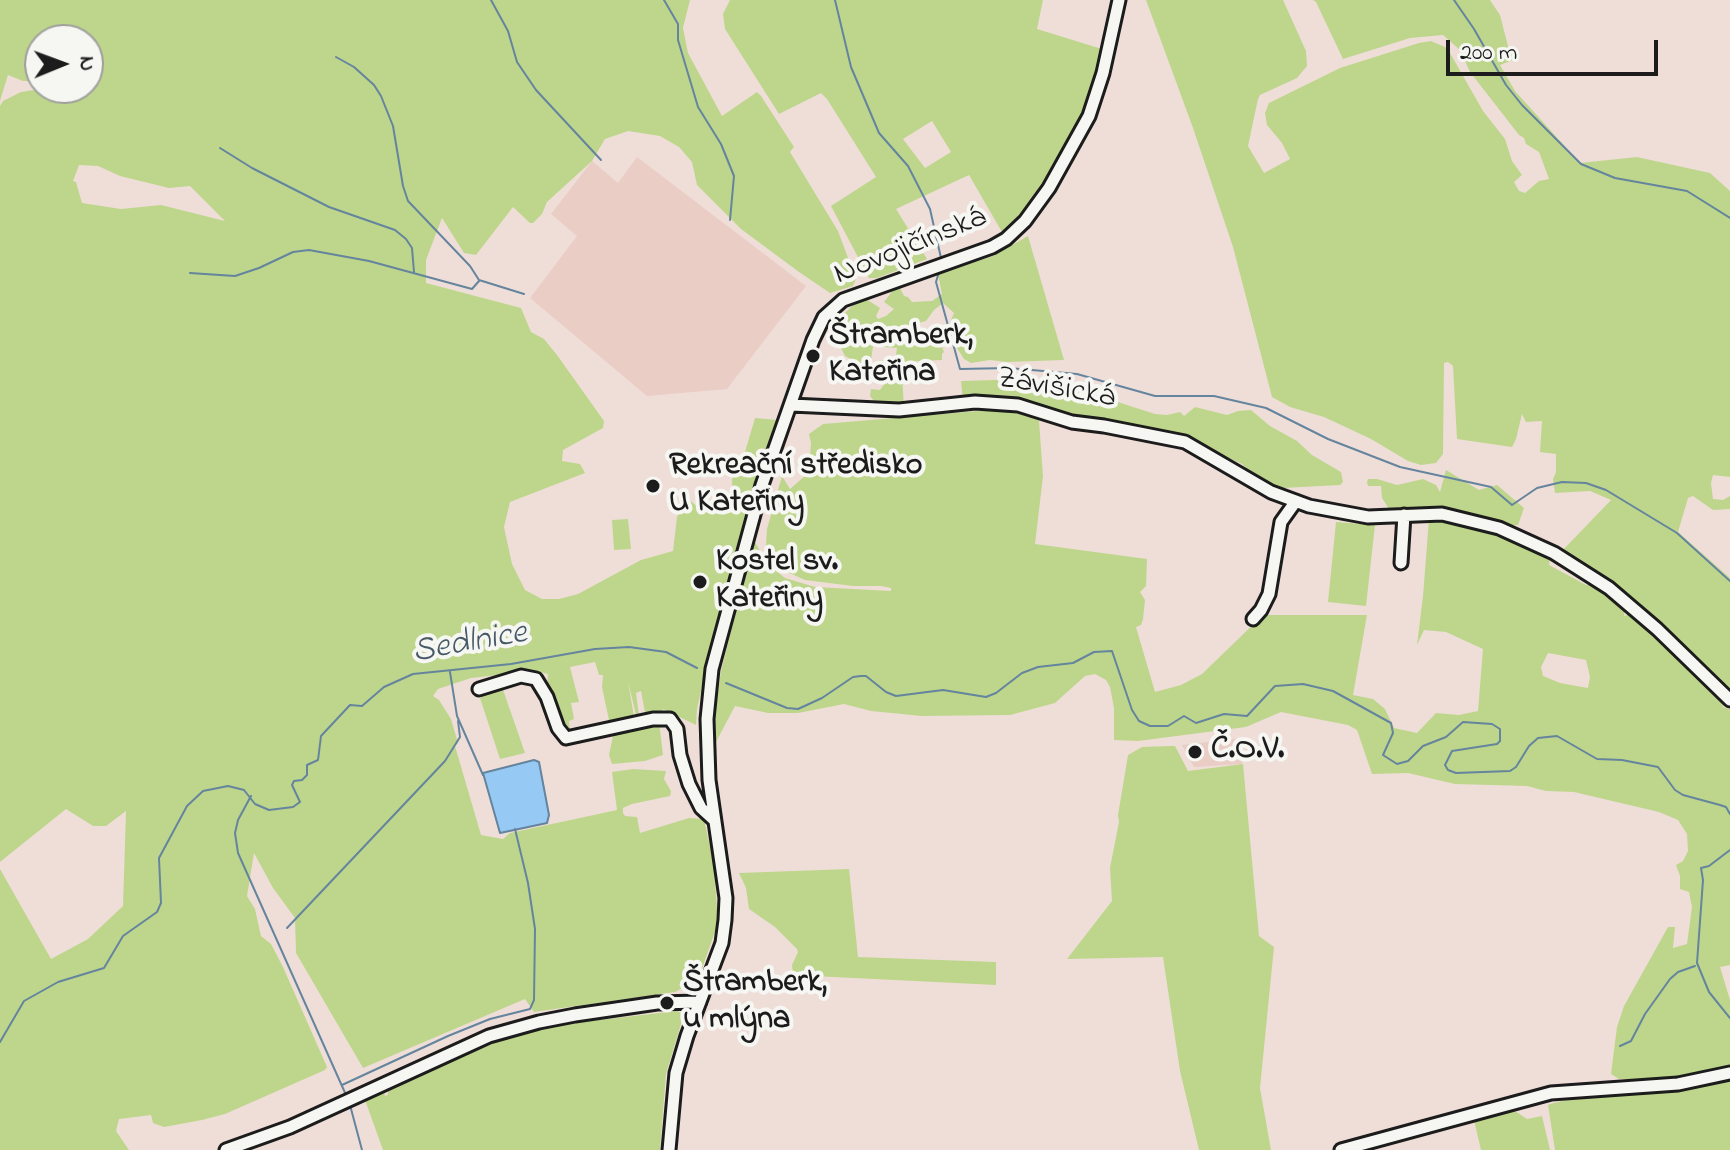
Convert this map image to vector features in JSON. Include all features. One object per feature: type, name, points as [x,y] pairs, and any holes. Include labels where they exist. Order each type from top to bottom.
[{"type":"street","name":"Novojičínská","points":[[669,1150],[676,1073],[722,943],[725,920],[726,898],[713,819],[707,719],[712,669],[749,529],[817,330],[824,317],[840,302],[992,247],[1025,221],[1049,188],[1089,116],[1103,73],[1119,0]]},
{"type":"street","name":"Závišická","points":[[791,405],[899,410],[975,402],[1018,405],[1072,422],[1185,442],[1271,492],[1309,506],[1368,517],[1442,514],[1499,528],[1554,553],[1609,588],[1657,629],[1730,700]]},
{"type":"street","points":[[1253,619],[1269,594],[1281,522],[1296,501]]},
{"type":"street","points":[[1401,563],[1404,515]]},
{"type":"street","points":[[479,689],[521,676],[536,679],[543,688],[558,728],[566,738],[653,719],[670,719],[677,729],[680,755],[689,784],[701,808],[713,819]]},
{"type":"street","points":[[226,1150],[290,1127],[489,1036],[575,1015],[657,1003],[700,1002]]},
{"type":"street","points":[[1341,1150],[1541,1095],[1582,1089],[1668,1085],[1730,1073]]},
{"type":"shaded area","points":[[637,157],[806,286],[727,389],[647,396],[530,298],[577,236],[551,214],[592,161],[618,183]]},
{"type":"shaded area","points":[[1241,738],[1242,764],[1194,767],[1182,745]]},
{"type":"green space","points":[[0,0],[690,0],[683,28],[688,53],[722,116],[757,92],[761,96],[794,147],[790,152],[838,231],[856,279],[853,286],[830,293],[799,272],[741,229],[697,185],[692,162],[679,147],[660,136],[628,131],[605,139],[592,161],[547,202],[542,214],[533,223],[513,207],[476,255],[464,253],[442,218],[426,260],[426,283],[521,308],[531,332],[544,339],[604,421],[603,428],[563,450],[562,461],[580,464],[585,473],[510,502],[504,527],[512,564],[525,590],[542,599],[578,594],[641,560],[673,551],[677,517],[686,497],[699,508],[722,508],[733,497],[735,466],[742,462],[755,418],[777,420],[713,637],[696,725],[663,709],[660,715],[646,718],[641,691],[636,693],[637,719],[628,681],[634,717],[630,721],[610,725],[602,687],[603,675],[599,675],[595,662],[570,667],[579,702],[571,703],[574,719],[569,721],[570,730],[562,731],[547,688],[548,674],[535,671],[471,678],[438,689],[433,696],[451,719],[458,743],[455,746],[481,835],[503,839],[510,833],[617,810],[612,772],[633,769],[666,771],[664,779],[671,791],[670,796],[632,804],[623,808],[623,813],[637,817],[640,833],[689,818],[704,819],[714,866],[718,923],[698,980],[675,992],[534,1012],[525,999],[363,1068],[296,953],[295,918],[273,888],[254,853],[247,896],[255,909],[261,936],[271,944],[283,967],[327,1067],[325,1070],[225,1114],[202,1120],[164,1127],[153,1123],[151,1115],[119,1119],[116,1131],[129,1150],[0,1150],[0,869],[51,959],[88,939],[123,906],[126,811],[106,826],[93,826],[66,809],[0,862],[0,106],[3,101],[24,92],[24,104],[104,104],[104,24],[24,24],[24,81],[8,75],[0,101]],"holes":[[[79,165],[98,166],[120,176],[169,188],[190,186],[225,221],[161,205],[121,209],[82,203],[73,181]]]},
{"type":"green space","points":[[730,0],[1043,0],[1037,29],[1102,49],[1095,80],[1078,125],[1028,210],[1013,226],[1002,232],[969,175],[896,209],[927,259],[877,278],[869,278],[831,206],[876,177],[821,93],[779,114],[725,29],[723,14]],"holes":[[[932,121],[951,152],[925,168],[903,139]]]},
{"type":"green space","points":[[1146,0],[1283,0],[1306,51],[1307,66],[1297,78],[1260,95],[1258,99],[1248,146],[1264,173],[1290,159],[1267,125],[1265,113],[1269,103],[1340,68],[1431,41],[1445,47],[1450,53],[1483,111],[1505,139],[1512,161],[1522,175],[1514,182],[1519,191],[1525,193],[1539,181],[1549,179],[1539,152],[1526,144],[1470,72],[1460,50],[1443,35],[1410,38],[1343,59],[1313,0],[1490,0],[1500,15],[1508,46],[1515,57],[1520,57],[1500,65],[1515,91],[1580,163],[1637,157],[1710,173],[1730,191],[1730,477],[1713,475],[1711,483],[1713,499],[1723,500],[1730,496],[1730,509],[1713,510],[1693,496],[1688,498],[1678,532],[1730,578],[1730,695],[1727,689],[1724,690],[1561,552],[1611,500],[1590,491],[1555,493],[1556,454],[1540,452],[1542,421],[1526,422],[1522,414],[1512,447],[1457,439],[1453,366],[1444,363],[1443,454],[1436,463],[1421,465],[1324,417],[1290,407],[1272,397],[1233,247]]},
{"type":"green space","points":[[1028,236],[1064,360],[971,363],[964,359],[955,345],[949,325],[954,313],[943,303],[917,327],[930,332],[942,347],[942,360],[901,362],[904,406],[878,406],[870,396],[871,389],[880,390],[887,380],[883,376],[877,381],[879,360],[895,361],[897,348],[873,346],[870,369],[845,356],[838,342],[848,332],[848,326],[845,321],[834,333],[831,329],[836,322],[852,306],[866,299],[880,308],[876,316],[878,319],[886,316],[894,309],[884,302],[894,289],[900,288],[912,302],[932,301],[942,294],[938,274],[993,256]]},
{"type":"green space","points":[[1029,379],[1071,387],[1155,414],[1180,412],[1184,416],[1195,407],[1227,415],[1251,410],[1312,455],[1341,472],[1343,482],[1340,485],[1279,490],[1265,486],[1242,464],[1203,446],[1160,433],[1076,417],[1032,405],[1031,402],[1005,398],[963,401],[961,381]]},
{"type":"green space","points":[[1001,409],[1037,417],[1043,476],[1035,544],[1147,559],[1146,586],[1140,592],[1145,600],[1143,619],[1141,625],[1136,627],[1155,692],[1181,685],[1202,674],[1263,615],[1367,615],[1353,695],[1373,699],[1385,709],[1394,728],[1417,733],[1436,713],[1459,715],[1478,711],[1483,649],[1446,632],[1424,630],[1417,645],[1429,519],[1445,519],[1531,547],[1550,558],[1549,565],[1586,585],[1595,584],[1625,608],[1624,616],[1634,613],[1649,632],[1722,700],[1723,707],[1730,709],[1730,965],[1720,967],[1730,1000],[1730,1068],[1662,1079],[1619,1079],[1611,1074],[1617,1027],[1624,1006],[1668,927],[1675,927],[1673,948],[1687,944],[1692,907],[1689,892],[1680,889],[1676,865],[1683,861],[1688,851],[1687,834],[1678,820],[1659,812],[1574,792],[1546,791],[1527,786],[1455,784],[1408,773],[1372,774],[1357,730],[1348,725],[1281,712],[1246,727],[1138,741],[1114,740],[1114,708],[1110,687],[1106,680],[1095,674],[1085,676],[1055,703],[1010,715],[922,716],[871,711],[844,704],[798,713],[768,713],[735,706],[716,742],[713,727],[721,671],[754,540],[765,560],[767,529],[782,476],[790,489],[806,475],[811,443],[809,434],[823,424]],"holes":[[[765,562],[805,580],[881,586],[891,588],[891,591],[815,587],[785,578]],[[1548,653],[1586,660],[1590,677],[1588,688],[1543,676],[1541,667]]]},
{"type":"green space","points":[[1446,470],[1479,490],[1497,485],[1524,508],[1518,525],[1499,525],[1461,512],[1436,511],[1436,507],[1433,510],[1391,512],[1382,498],[1381,486],[1368,486],[1367,482],[1368,479],[1377,479],[1397,485],[1423,479],[1436,485],[1440,492]]},
{"type":"green space","points":[[628,519],[631,549],[614,550],[612,520]]},
{"type":"green space","points":[[1336,522],[1375,525],[1366,606],[1328,602]]},
{"type":"green space","points":[[501,684],[525,753],[500,759],[480,698],[484,696],[482,692]]},
{"type":"green space","points":[[659,722],[663,755],[645,761],[612,764],[609,755],[614,731]]},
{"type":"green space","points":[[1175,746],[1188,771],[1243,764],[1259,936],[1274,947],[1260,1088],[1271,1150],[1199,1150],[1180,1071],[1163,957],[1067,959],[1112,901],[1110,868],[1128,755],[1142,747]]},
{"type":"green space","points":[[849,869],[858,957],[996,962],[996,985],[793,975],[792,965],[797,949],[775,927],[749,909],[746,888],[739,873]]},
{"type":"green space","points":[[677,1011],[684,1014],[666,1074],[660,1150],[383,1150],[365,1100],[384,1091],[385,1096],[388,1095],[388,1090],[395,1086],[511,1036],[564,1024]]},
{"type":"green space","points":[[1730,1080],[1730,1150],[1555,1150],[1550,1104],[1692,1089]]},
{"type":"green space","points":[[1515,1111],[1527,1119],[1542,1116],[1550,1150],[1481,1150],[1474,1120]]},
{"type":"water","points":[[534,760],[539,762],[549,815],[547,823],[500,833],[483,773]]},
{"type":"waterway","points":[[491,0],[508,31],[517,62],[536,90],[601,160]]},
{"type":"waterway","points":[[664,0],[678,24],[678,40],[698,107],[721,144],[734,176],[730,220]]},
{"type":"waterway","points":[[835,0],[851,67],[879,133],[908,166],[930,209],[941,258]]},
{"type":"waterway","points":[[1454,0],[1506,85],[1581,164],[1615,178],[1687,191],[1730,218]]},
{"type":"waterway","points":[[336,57],[354,67],[381,96],[393,126],[408,201],[470,266],[479,280],[524,294]]},
{"type":"waterway","points":[[220,148],[329,207],[395,230],[412,248],[414,272]]},
{"type":"waterway","points":[[190,273],[235,276],[293,252],[309,250],[369,261],[472,289],[479,281]]},
{"type":"waterway","points":[[939,272],[936,282],[960,369],[1009,368],[1077,374],[1155,396],[1214,396],[1266,408],[1328,439],[1400,467],[1491,487],[1512,505],[1537,488],[1562,482],[1586,483],[1606,490],[1677,533],[1730,581]]},
{"type":"waterway","name":"Sedlnice","points":[[0,1042],[24,1001],[58,982],[104,968],[123,936],[157,912],[161,903],[159,858],[187,806],[203,791],[228,786],[244,790],[255,804],[269,810],[293,807],[300,802],[292,785],[294,781],[302,780],[307,775],[307,765],[318,760],[321,736],[350,705],[362,706],[384,687],[413,674],[511,664],[595,649],[629,647],[666,652],[697,668]]},
{"type":"waterway","name":"Sedlnice","points":[[726,683],[787,708],[798,709],[822,698],[853,677],[861,676],[866,676],[896,696],[943,690],[986,697],[1022,673],[1038,667],[1073,663],[1094,652],[1112,651],[1132,710],[1139,721],[1150,726],[1168,726],[1184,716],[1196,723],[1224,714],[1247,716],[1275,686],[1303,684],[1333,691],[1391,723],[1393,733],[1383,755],[1397,764],[1408,761],[1423,746],[1446,737],[1463,722],[1492,724],[1500,729],[1500,741],[1452,751],[1445,765],[1448,770],[1456,773],[1510,771],[1538,738],[1557,736],[1597,759],[1658,767],[1675,790],[1726,807],[1730,814]]},
{"type":"waterway","points":[[450,672],[457,716],[483,775]]},
{"type":"waterway","points":[[287,928],[445,761],[460,737],[458,721]]},
{"type":"waterway","points":[[251,796],[238,820],[235,833],[238,853],[346,1095]]},
{"type":"waterway","points":[[342,1085],[490,1019],[530,1009],[534,1000],[535,929],[515,829]]},
{"type":"waterway","points":[[1730,850],[1709,866],[1701,868],[1703,880],[1697,963],[1709,992],[1730,1018]]},
{"type":"waterway","points":[[1620,1046],[1631,1041],[1645,1014],[1670,979],[1678,972],[1695,966]]},
{"type":"waterway","points":[[350,1105],[362,1150]]},
{"type":"place","name":"Štramberk, Kateřina","points":[[813,356]]},
{"type":"place","name":"Rekreační středisko U Kateřiny","points":[[653,486]]},
{"type":"place","name":"Kostel sv. Kateřiny","points":[[700,582]]},
{"type":"place","name":"Č.O.V.","points":[[1195,752]]},
{"type":"place","name":"Štramberk, u mlýna","points":[[667,1003]]}]
